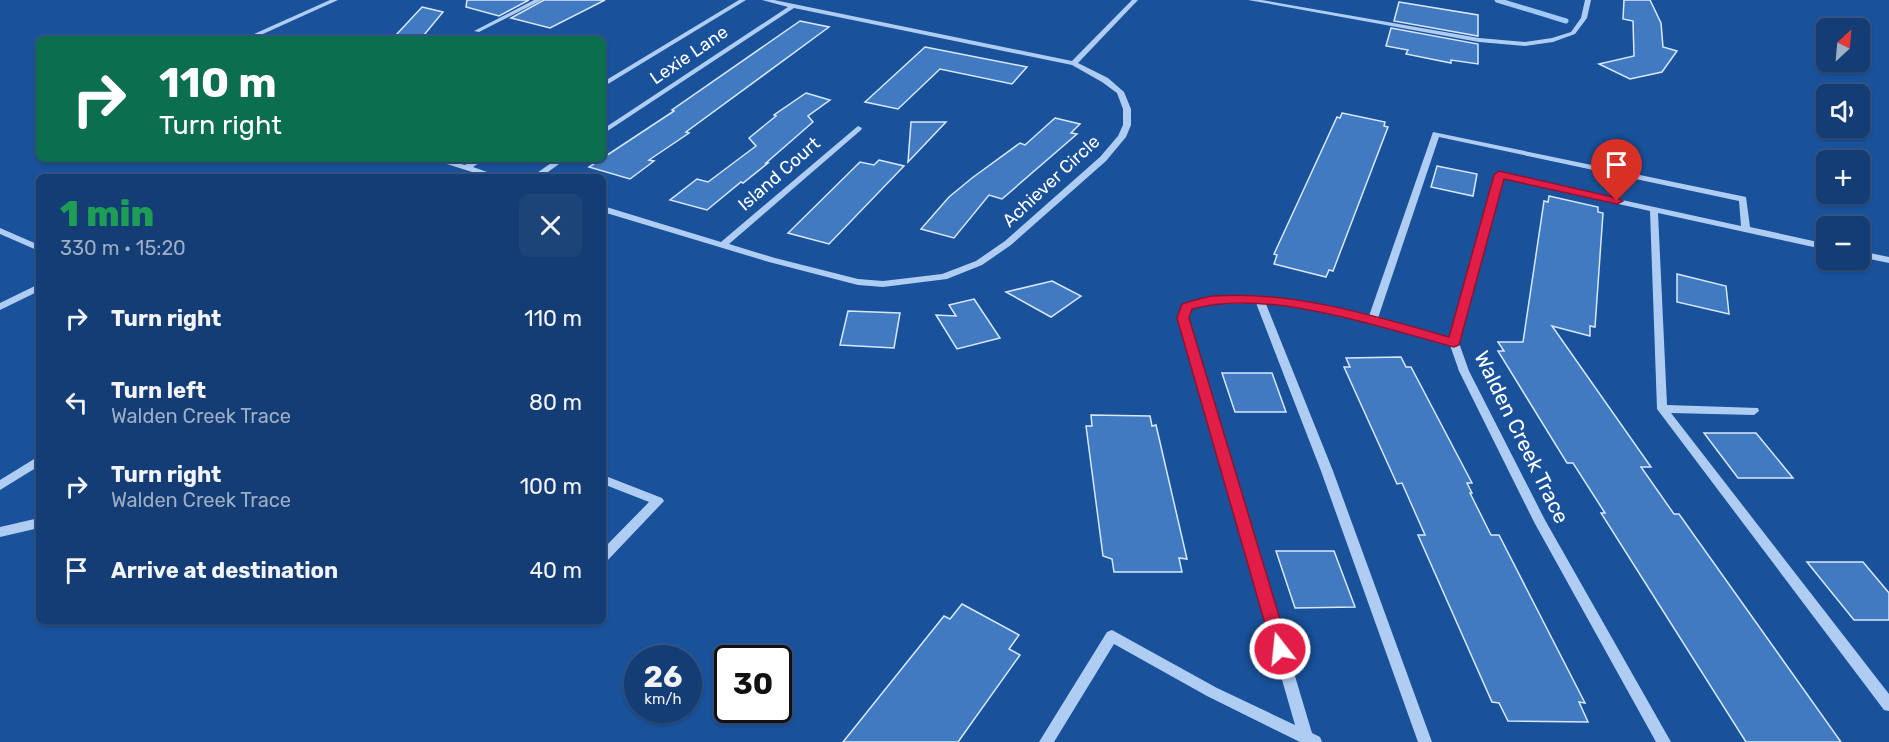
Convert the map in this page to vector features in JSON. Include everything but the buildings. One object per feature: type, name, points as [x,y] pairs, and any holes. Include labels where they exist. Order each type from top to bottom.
[{"type":"street","points":[[253,36],[335,0]]},
{"type":"street","points":[[477,31],[538,0]]},
{"type":"street","name":"Lexie Lane","points":[[606,83],[743,0]]},
{"type":"street","name":"Achiever Circle","points":[[606,210],[826,275],[858,282],[883,284],[944,277],[980,263],[1008,243],[1103,159],[1127,124],[1127,109],[1120,92],[1106,80],[1074,63],[765,0]]},
{"type":"street","points":[[1074,63],[1135,0]]},
{"type":"street","points":[[1251,0],[1479,40],[1525,44],[1573,33],[1584,18],[1588,0]]},
{"type":"street","name":"Lexie Lane","points":[[606,130],[793,6]]},
{"type":"street","name":"Island Court","points":[[722,244],[858,128]]},
{"type":"street","points":[[1373,320],[1436,134],[1743,199],[1746,229]]},
{"type":"street","points":[[445,162],[487,174]]},
{"type":"street","points":[[466,168],[477,162]]},
{"type":"street","points":[[540,174],[558,162]]},
{"type":"street","name":"Walden Creek Trace","points":[[1664,742],[1540,522],[1464,371],[1454,342],[1499,175],[1816,245]]},
{"type":"street","points":[[1654,209],[1662,409],[1889,705]]},
{"type":"street","points":[[0,231],[36,247]]},
{"type":"street","points":[[0,241],[10,236]]},
{"type":"street","points":[[1870,256],[1889,260]]},
{"type":"street","points":[[0,307],[36,289]]},
{"type":"street","points":[[1310,740],[1183,318],[1186,306],[1212,300],[1260,300],[1354,314],[1454,342]]},
{"type":"street","points":[[1260,300],[1327,471],[1425,742]]},
{"type":"street","points":[[1662,409],[1754,411]]},
{"type":"street","points":[[0,486],[36,462]]},
{"type":"street","points":[[606,480],[658,501],[606,554]]},
{"type":"street","points":[[0,532],[36,524]]},
{"type":"street","points":[[1046,742],[1112,636],[1212,692],[1310,740]]},
{"type":"waterway","points":[[1497,0],[1566,21]]},
{"type":"route","points":[[1280,649],[1183,318],[1186,306],[1212,300],[1260,300],[1354,314],[1454,342],[1499,175],[1617,201]]}]
